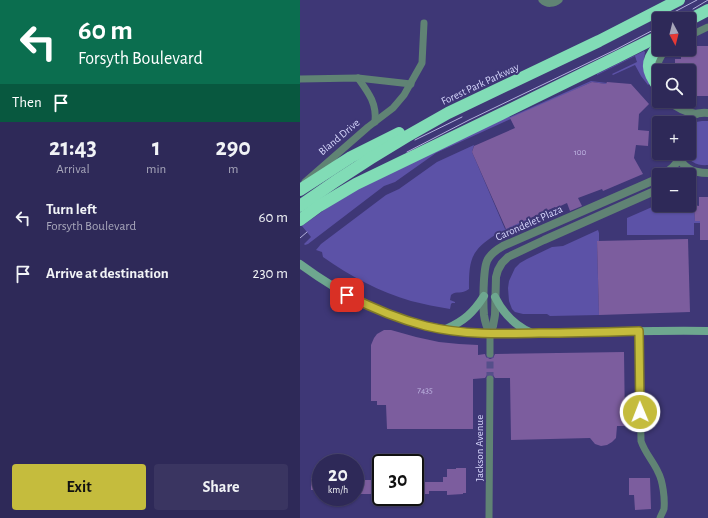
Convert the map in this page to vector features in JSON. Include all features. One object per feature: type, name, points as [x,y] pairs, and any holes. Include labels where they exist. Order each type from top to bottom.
[{"type":"highway","name":"Forest Park Parkway","points":[[300,206],[378,153],[448,113],[599,42],[679,0]]},
{"type":"highway","points":[[696,18],[707,11]]},
{"type":"highway","points":[[300,220],[319,206],[356,184],[652,39]]},
{"type":"highway","points":[[652,53],[649,61],[649,69],[652,79]]},
{"type":"highway","points":[[300,190],[351,157],[383,140],[448,113]]},
{"type":"main road","points":[[300,264],[329,284],[364,304],[427,326],[462,332],[532,333],[708,331]]},
{"type":"main road","points":[[445,329],[468,317],[484,296]]},
{"type":"main road","points":[[495,297],[507,316],[526,331],[532,333]]},
{"type":"street","points":[[542,0],[549,4],[556,2]]},
{"type":"street","name":"Bland Drive","points":[[300,186],[327,161],[394,108],[404,95],[422,63],[424,23]]},
{"type":"street","points":[[696,32],[708,26]]},
{"type":"street","points":[[300,79],[358,78],[411,84]]},
{"type":"street","name":"Bland Drive","points":[[358,78],[368,91],[374,104],[375,122]]},
{"type":"street","points":[[679,108],[696,114]]},
{"type":"street","points":[[690,116],[708,113]]},
{"type":"street","points":[[681,160],[688,168]]},
{"type":"street","points":[[696,171],[708,173]]},
{"type":"street","name":"Carondelet Plaza","points":[[490,333],[484,314],[484,273],[487,261],[496,250],[652,181]]},
{"type":"street","name":"Carondelet Plaza","points":[[490,333],[495,315],[496,277],[502,263],[508,257],[652,192]]},
{"type":"street","points":[[639,331],[641,441],[662,481],[664,510],[660,518]]},
{"type":"street","points":[[490,333],[490,354]]},
{"type":"street","name":"Jackson Avenue","points":[[489,518],[490,379]]},
{"type":"shaded area","points":[[644,51],[644,60],[650,83],[648,85],[635,65],[613,75],[612,74],[637,62],[635,56],[597,75],[597,74]]},
{"type":"shaded area","points":[[591,81],[607,83],[592,82],[436,153],[395,182],[384,186],[308,244],[304,244],[311,237],[302,226],[334,203],[356,190],[509,116],[510,117]]},
{"type":"shaded area","points":[[708,121],[708,165],[701,165],[690,160],[696,160],[696,122]]},
{"type":"shaded area","points":[[474,145],[472,152],[505,229],[527,219],[527,221],[510,232],[506,231],[496,237],[495,235],[480,246],[471,264],[469,289],[464,292],[451,295],[450,300],[455,303],[451,304],[450,309],[411,301],[377,288],[344,271],[323,257],[322,252],[316,250],[321,244],[386,195],[399,189],[437,162]]},
{"type":"shaded area","points":[[652,207],[652,212],[694,212],[695,221],[700,221],[700,223],[694,223],[694,235],[627,235],[627,218]]},
{"type":"shaded area","points":[[598,230],[599,315],[550,316],[547,314],[523,314],[515,312],[512,309],[509,301],[509,281],[515,268],[520,263],[552,247],[563,246]]},
{"type":"building","points":[[696,46],[708,46],[708,96],[696,96],[696,64],[675,64],[675,59],[681,59],[681,56],[696,56]]},
{"type":"building","points":[[592,82],[606,84],[607,82],[631,84],[649,104],[639,114],[638,130],[649,131],[648,146],[636,145],[634,158],[643,174],[603,191],[602,189],[578,198],[582,206],[570,211],[567,203],[506,229],[472,152],[474,146],[515,128],[510,118]]},
{"type":"building","points":[[699,197],[708,197],[708,240],[700,240],[700,221],[695,221],[694,212],[696,212],[696,205],[699,206]]},
{"type":"building","points":[[688,239],[690,312],[599,315],[597,241]]},
{"type":"building","points":[[384,330],[391,330],[439,342],[478,345],[478,355],[485,354],[486,357],[490,359],[493,358],[495,354],[624,352],[625,426],[617,426],[616,438],[607,445],[601,446],[595,444],[590,438],[511,440],[510,378],[495,378],[490,374],[485,378],[473,379],[473,429],[387,429],[386,405],[377,405],[377,401],[371,401],[371,345],[377,334]]},
{"type":"building","points":[[466,468],[466,493],[447,495],[447,491],[429,491],[429,494],[424,494],[424,482],[443,482],[443,477],[447,477],[447,469]]},
{"type":"building","points":[[311,478],[312,478],[312,490]]},
{"type":"building","points":[[629,478],[650,478],[651,509],[635,510],[634,495],[629,495]]},
{"type":"building","points":[[364,480],[372,480],[372,494],[364,494]]},
{"type":"tunnel","points":[[490,354],[490,379]]},
{"type":"tram line","points":[[674,12],[697,0]]},
{"type":"tram line","points":[[693,9],[708,0]]},
{"type":"tram line","points":[[407,152],[652,31]]},
{"type":"tram line","points":[[415,140],[462,117]]},
{"type":"tram line","points":[[300,238],[307,232]]},
{"type":"route","points":[[347,295],[364,304],[407,320],[427,326],[462,332],[513,334],[639,331],[640,412]]}]
